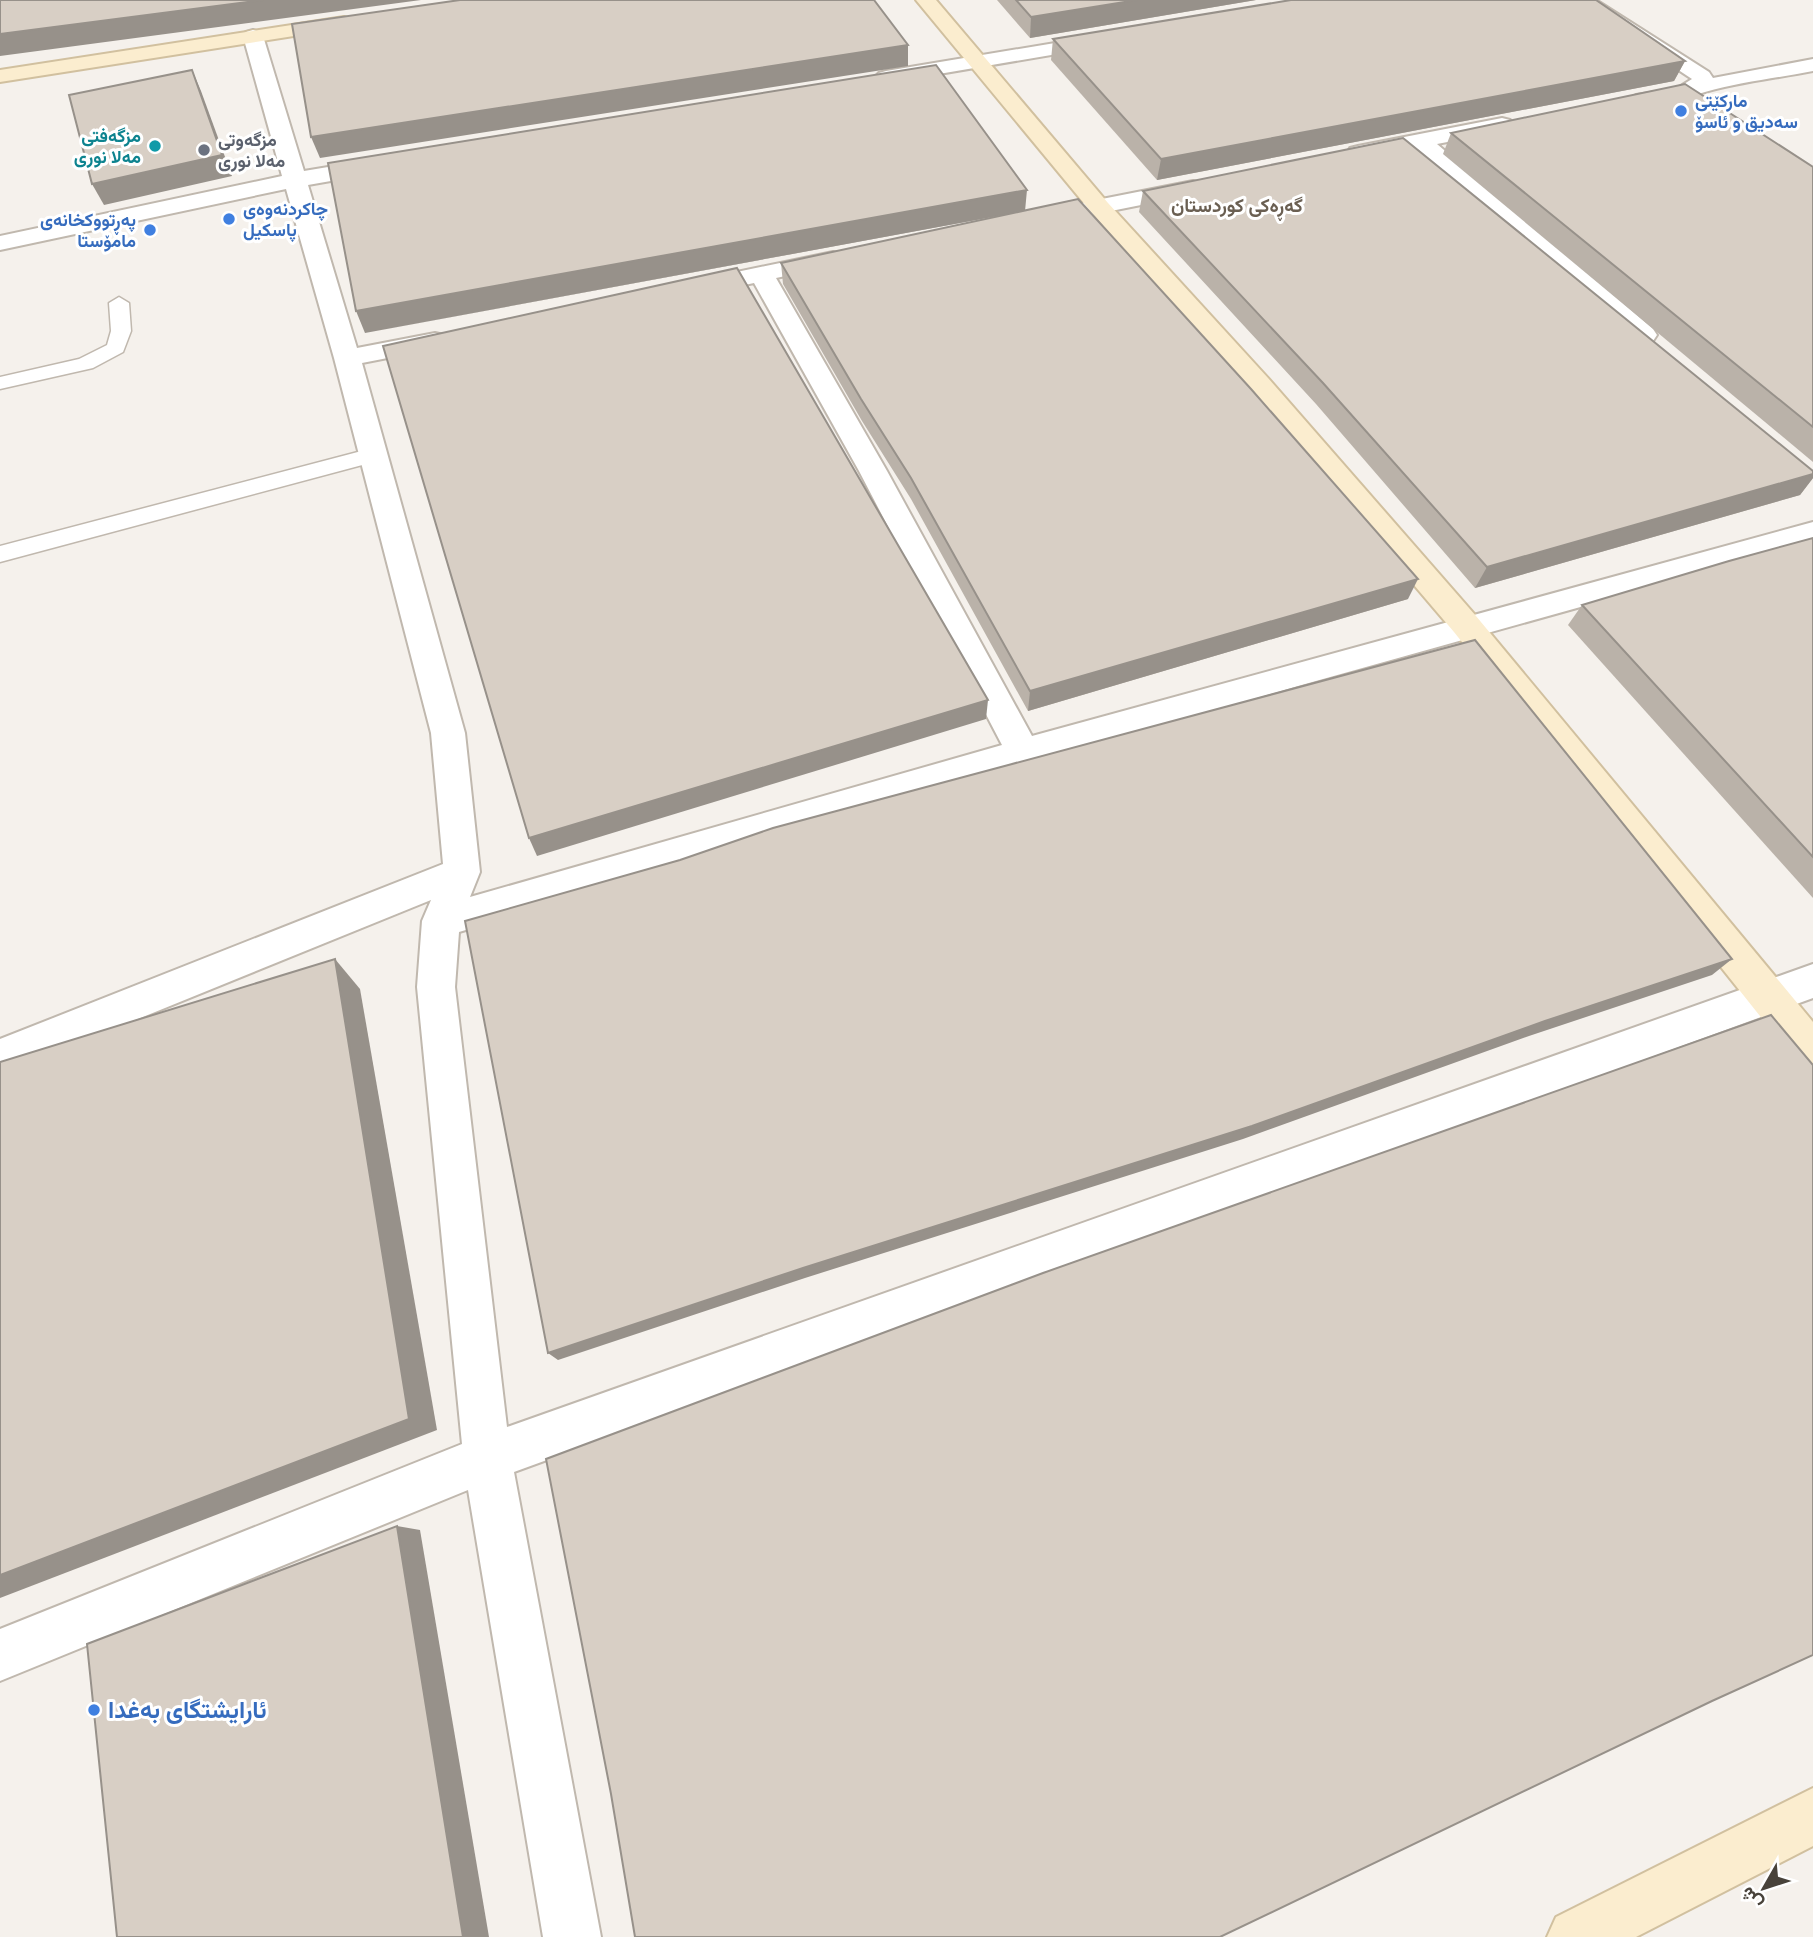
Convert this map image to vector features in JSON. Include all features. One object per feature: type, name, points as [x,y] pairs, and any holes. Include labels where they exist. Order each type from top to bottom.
[{"type":"street","points":[[926,0],[1100,208],[1258,384],[1465,624],[1813,1052]]},
{"type":"street","points":[[1583,0],[1702,76],[1703,82],[1693,97]]},
{"type":"street","points":[[0,76],[361,20]]},
{"type":"street","points":[[253,36],[347,358],[448,733],[463,872],[441,921],[436,988],[487,1458],[572,1937]]},
{"type":"street","points":[[871,80],[1129,36]]},
{"type":"street","points":[[1628,103],[1693,97],[1813,65]]},
{"type":"street","points":[[1338,157],[1523,122]]},
{"type":"street","points":[[1418,140],[1667,355]]},
{"type":"street","points":[[0,243],[294,180],[402,161]]},
{"type":"street","points":[[1009,224],[1100,208],[1219,182]]},
{"type":"street","points":[[667,293],[852,255]]},
{"type":"street","points":[[761,274],[873,471],[1022,750]]},
{"type":"street","points":[[347,358],[454,337]]},
{"type":"street","points":[[441,921],[1022,750],[1465,624],[1813,531]]},
{"type":"street","points":[[0,1057],[463,872]]},
{"type":"street","points":[[0,1656],[487,1458],[1813,981]]},
{"type":"street","points":[[1576,1937],[1813,1816]]},
{"type":"lane","points":[[0,383],[86,364],[116,348],[121,331],[119,303]]},
{"type":"lane","points":[[0,554],[373,455]]},
{"type":"building","points":[[0,0],[263,0],[0,34]]},
{"type":"building","points":[[460,0],[874,0],[908,45],[311,137],[292,24]]},
{"type":"building","points":[[1016,0],[1137,0],[1031,17]]},
{"type":"building","points":[[1291,0],[1596,0],[1685,61],[1161,159],[1053,39]]},
{"type":"building","points":[[936,65],[1027,190],[356,311],[328,163]]},
{"type":"building","name":"مزگەفتی مەلا نوری","points":[[192,70],[222,155],[92,184],[69,95]]},
{"type":"building","points":[[1685,84],[1813,167],[1813,427],[1451,133]]},
{"type":"building","points":[[1403,138],[1813,471],[1813,474],[1487,567],[1323,383],[1143,191]]},
{"type":"building","points":[[1078,199],[1251,389],[1418,579],[1030,691],[911,478],[781,263]]},
{"type":"building","points":[[737,268],[988,700],[529,838],[383,346]]},
{"type":"building","points":[[1813,538],[1813,857],[1582,605]]},
{"type":"building","points":[[1475,640],[1732,959],[1545,1021],[1252,1126],[803,1268],[548,1353],[465,921],[680,860],[773,828]]},
{"type":"building","points":[[335,959],[409,1419],[0,1575],[0,1062]]},
{"type":"building","points":[[1771,1015],[1813,1065],[1813,1655],[1220,1937],[635,1937],[611,1794],[546,1459],[1043,1273]]},
{"type":"building","points":[[397,1526],[463,1937],[117,1937],[87,1644]]},
{"type":"place","name":"مارکێتی سەدیق و ئاسۆ","points":[[1681,111]]},
{"type":"place","name":"مزگەفتی مەلا نوری","points":[[155,146]]},
{"type":"place","name":"مزگەوتی مەلا نوری","points":[[204,150]]},
{"type":"place","name":"چاکردنەوەی پاسکیل","points":[[229,219]]},
{"type":"place","name":"پەڕتووکخانەی مامۆستا","points":[[150,230]]},
{"type":"place","name":"ئارایشتگای بەغدا","points":[[94,1710]]},
{"type":"district","name":"گەڕەکی کوردستان","points":[[1237,205]]}]
